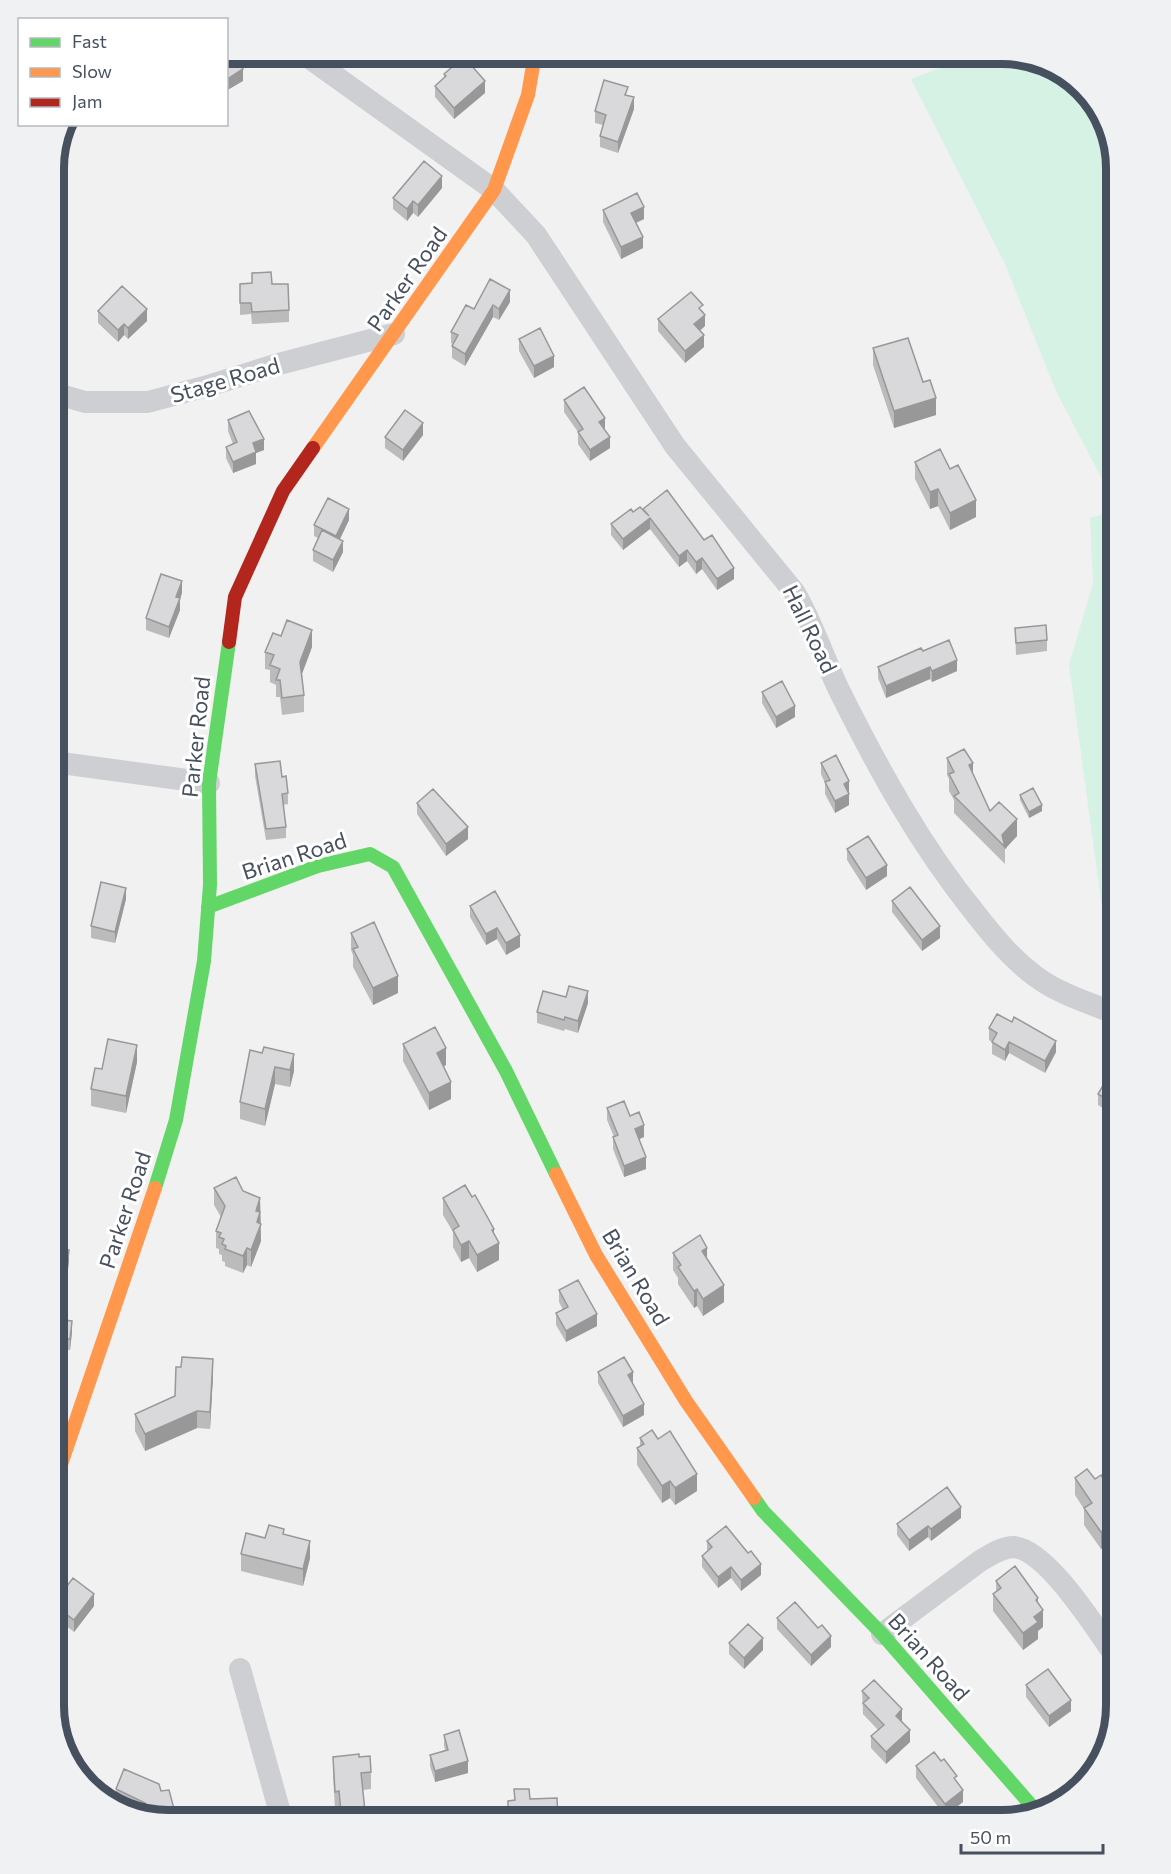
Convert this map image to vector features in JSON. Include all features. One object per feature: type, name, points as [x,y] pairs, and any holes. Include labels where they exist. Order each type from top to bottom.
[{"type":"street","name":"Hall Road","points":[[318,64],[494,189],[536,235],[675,446],[795,593],[807,615],[840,692],[903,812],[957,891],[1002,947],[1036,977],[1106,1010]]},
{"type":"street","name":"Parker Road","points":[[64,1454],[96,1356],[137,1245],[176,1120],[196,1014],[208,907],[209,783],[234,597],[283,491],[494,189],[528,95],[533,64]]},
{"type":"street","name":"Stage Road","points":[[65,396],[85,402],[148,402],[274,365],[394,334]]},
{"type":"street","points":[[65,763],[209,783]]},
{"type":"street","name":"Brian Road","points":[[208,907],[318,866],[370,854],[393,867],[506,1071],[596,1256],[686,1401],[763,1511],[882,1634],[1031,1805]]},
{"type":"street","points":[[882,1634],[980,1561],[996,1551],[1013,1547],[1031,1553],[1048,1565],[1106,1643]]},
{"type":"street","points":[[240,1669],[279,1809]]},
{"type":"green space","points":[[948,65],[1009,65],[1036,70],[1071,90],[1081,100],[1096,123],[1104,148],[1106,169],[1106,487],[1056,391],[1005,264],[911,79]]},
{"type":"green space","points":[[1106,513],[1106,667],[1103,678],[1106,706],[1106,928],[1069,665],[1093,583],[1090,518]]},
{"type":"building","points":[[228,64],[239,64],[243,69],[228,79]]},
{"type":"building","points":[[455,64],[470,64],[485,81],[454,108],[435,86],[446,76],[444,74]]},
{"type":"building","points":[[604,80],[628,87],[625,95],[634,97],[618,142],[600,136],[606,115],[595,111]]},
{"type":"building","points":[[424,161],[442,176],[418,205],[413,201],[407,209],[393,198]]},
{"type":"building","points":[[637,193],[644,207],[631,213],[643,237],[621,247],[603,210]]},
{"type":"building","points":[[271,272],[272,284],[288,284],[289,310],[252,312],[251,303],[240,303],[240,284],[252,283],[252,273]]},
{"type":"building","points":[[490,279],[510,290],[499,309],[493,305],[465,354],[452,346],[458,335],[451,332],[466,305],[474,309]]},
{"type":"building","points":[[122,286],[147,309],[128,328],[124,324],[118,330],[98,311]]},
{"type":"building","points":[[691,292],[703,305],[699,308],[705,315],[694,324],[704,335],[685,351],[658,319]]},
{"type":"building","points":[[540,328],[554,356],[534,366],[519,339]]},
{"type":"building","points":[[908,338],[923,382],[930,380],[936,398],[894,411],[873,348]]},
{"type":"building","points":[[584,387],[605,418],[599,422],[610,437],[590,450],[578,432],[583,429],[564,400]]},
{"type":"building","points":[[405,410],[423,423],[403,450],[385,437]]},
{"type":"building","points":[[249,411],[264,439],[253,443],[256,452],[233,462],[226,447],[237,442],[228,420]]},
{"type":"building","points":[[940,449],[950,469],[958,465],[976,500],[950,513],[938,489],[930,492],[915,462]]},
{"type":"building","points":[[667,490],[704,540],[712,535],[734,568],[717,579],[702,558],[696,562],[687,550],[679,556],[650,518],[623,539],[611,524],[631,509],[633,512],[640,507],[649,516],[643,509]]},
{"type":"building","points":[[328,498],[349,509],[336,536],[314,525]]},
{"type":"building","points":[[322,530],[343,541],[333,560],[313,550]]},
{"type":"building","points":[[161,574],[182,581],[176,597],[180,598],[169,627],[146,618]]},
{"type":"building","points":[[287,620],[312,630],[300,662],[304,695],[282,698],[280,680],[276,680],[280,669],[270,665],[274,655],[265,652],[273,633],[281,636]]},
{"type":"building","points":[[1046,625],[1047,640],[1016,643],[1015,628]]},
{"type":"building","points":[[949,640],[957,660],[932,671],[930,667],[886,686],[878,667],[921,648],[923,651]]},
{"type":"building","points":[[782,681],[795,706],[776,717],[762,692]]},
{"type":"building","points":[[964,749],[973,763],[969,765],[990,811],[999,802],[1017,819],[1002,835],[1005,847],[954,796],[959,793],[949,774],[954,772],[947,758]]},
{"type":"building","points":[[836,755],[849,781],[844,784],[849,794],[835,801],[825,782],[830,780],[821,763]]},
{"type":"building","points":[[280,761],[282,777],[286,776],[288,793],[282,794],[286,827],[266,829],[255,764]]},
{"type":"building","points":[[1033,788],[1042,805],[1029,812],[1020,795]]},
{"type":"building","points":[[433,789],[468,827],[446,844],[417,803]]},
{"type":"building","points":[[868,836],[887,865],[866,878],[847,849]]},
{"type":"building","points":[[101,882],[126,888],[115,932],[91,926]]},
{"type":"building","points":[[910,887],[940,926],[922,940],[892,901]]},
{"type":"building","points":[[495,891],[520,935],[506,943],[497,928],[486,934],[470,906]]},
{"type":"building","points":[[374,922],[398,976],[373,988],[353,949],[358,947],[351,933]]},
{"type":"building","points":[[569,986],[588,991],[578,1021],[565,1017],[564,1020],[537,1012],[543,991],[566,997]]},
{"type":"building","points":[[997,1014],[1012,1022],[1014,1017],[1056,1041],[1045,1061],[1009,1042],[1005,1050],[992,1042],[997,1033],[989,1028]]},
{"type":"building","points":[[435,1027],[446,1048],[437,1053],[451,1082],[429,1093],[403,1044]]},
{"type":"building","points":[[108,1039],[137,1045],[126,1096],[91,1089],[95,1068],[102,1069]]},
{"type":"building","points":[[264,1047],[294,1054],[290,1070],[275,1067],[265,1109],[240,1102],[250,1050],[262,1053]]},
{"type":"building","points":[[1106,1080],[1106,1099],[1098,1094]]},
{"type":"building","points":[[624,1101],[630,1116],[639,1112],[644,1125],[635,1129],[646,1157],[624,1166],[613,1137],[618,1135],[607,1108]]},
{"type":"building","points":[[236,1177],[243,1191],[260,1198],[256,1211],[260,1212],[257,1222],[261,1224],[251,1250],[247,1248],[243,1256],[225,1249],[226,1246],[222,1244],[224,1239],[219,1237],[221,1233],[216,1231],[225,1206],[214,1188]]},
{"type":"building","points":[[465,1185],[472,1197],[475,1195],[499,1243],[477,1255],[469,1241],[461,1245],[453,1230],[459,1226],[443,1198]]},
{"type":"building","points":[[700,1235],[707,1248],[702,1251],[724,1285],[703,1299],[697,1289],[694,1291],[678,1267],[681,1265],[673,1253]]},
{"type":"building","points":[[64,1249],[69,1250],[64,1282]]},
{"type":"building","points":[[578,1280],[597,1314],[566,1331],[556,1313],[568,1307],[559,1290]]},
{"type":"building","points":[[64,1320],[72,1321],[70,1339],[65,1339],[65,1348]]},
{"type":"building","points":[[182,1357],[213,1359],[210,1412],[197,1411],[145,1434],[135,1414],[175,1396],[176,1367],[181,1367]]},
{"type":"building","points":[[624,1357],[633,1372],[628,1375],[644,1404],[623,1416],[598,1372]]},
{"type":"building","points":[[652,1430],[658,1439],[670,1431],[697,1474],[675,1488],[670,1481],[662,1486],[637,1448],[644,1444],[640,1438]]},
{"type":"building","points":[[1087,1469],[1095,1479],[1101,1475],[1106,1482],[1106,1528],[1101,1532],[1084,1508],[1092,1503],[1075,1478]]},
{"type":"building","points":[[947,1487],[961,1507],[931,1529],[928,1526],[909,1540],[897,1524]]},
{"type":"building","points":[[269,1525],[284,1529],[283,1534],[310,1541],[303,1569],[241,1554],[246,1533],[265,1538]]},
{"type":"building","points":[[726,1526],[748,1553],[751,1551],[761,1564],[741,1580],[731,1567],[718,1577],[702,1556],[712,1547],[707,1541]]},
{"type":"building","points":[[1015,1566],[1038,1598],[1036,1600],[1043,1610],[1034,1617],[1038,1622],[1023,1633],[993,1594],[1001,1588],[996,1581]]},
{"type":"building","points":[[73,1578],[94,1594],[74,1620],[64,1613],[64,1590]]},
{"type":"building","points":[[795,1602],[818,1628],[822,1625],[831,1636],[811,1655],[777,1618]]},
{"type":"building","points":[[748,1624],[763,1638],[744,1658],[729,1643]]},
{"type":"building","points":[[1048,1669],[1071,1700],[1049,1716],[1026,1685]]},
{"type":"building","points":[[874,1680],[902,1709],[896,1716],[910,1730],[886,1752],[871,1736],[884,1725],[863,1703],[869,1698],[862,1691]]},
{"type":"building","points":[[459,1730],[468,1761],[435,1771],[430,1755],[448,1750],[444,1735]]},
{"type":"building","points":[[934,1752],[941,1761],[944,1759],[957,1776],[954,1778],[963,1790],[945,1804],[916,1766]]},
{"type":"building","points":[[359,1754],[359,1757],[370,1756],[371,1772],[361,1773],[365,1809],[341,1809],[339,1791],[335,1792],[333,1757]]},
{"type":"building","points":[[124,1769],[159,1784],[161,1791],[169,1790],[174,1809],[146,1807],[145,1803],[116,1789]]},
{"type":"building","points":[[514,1789],[529,1789],[530,1799],[557,1798],[558,1809],[508,1809],[508,1801],[515,1800]]},
{"type":"traffic: fast","points":[[155,1188],[176,1120],[204,961],[210,885],[209,783],[229,642]]},
{"type":"traffic: fast","points":[[208,907],[318,866],[370,854],[393,867],[506,1071],[556,1174]]},
{"type":"traffic: fast","points":[[754,1498],[763,1511],[882,1634],[1031,1805]]},
{"type":"traffic: slow","points":[[313,448],[494,190],[528,95],[533,64]]},
{"type":"traffic: slow","points":[[556,1174],[596,1255],[686,1401],[754,1498]]},
{"type":"traffic: slow","points":[[64,1455],[155,1188]]},
{"type":"traffic: jam","points":[[229,642],[235,597],[283,491],[313,448]]}]
